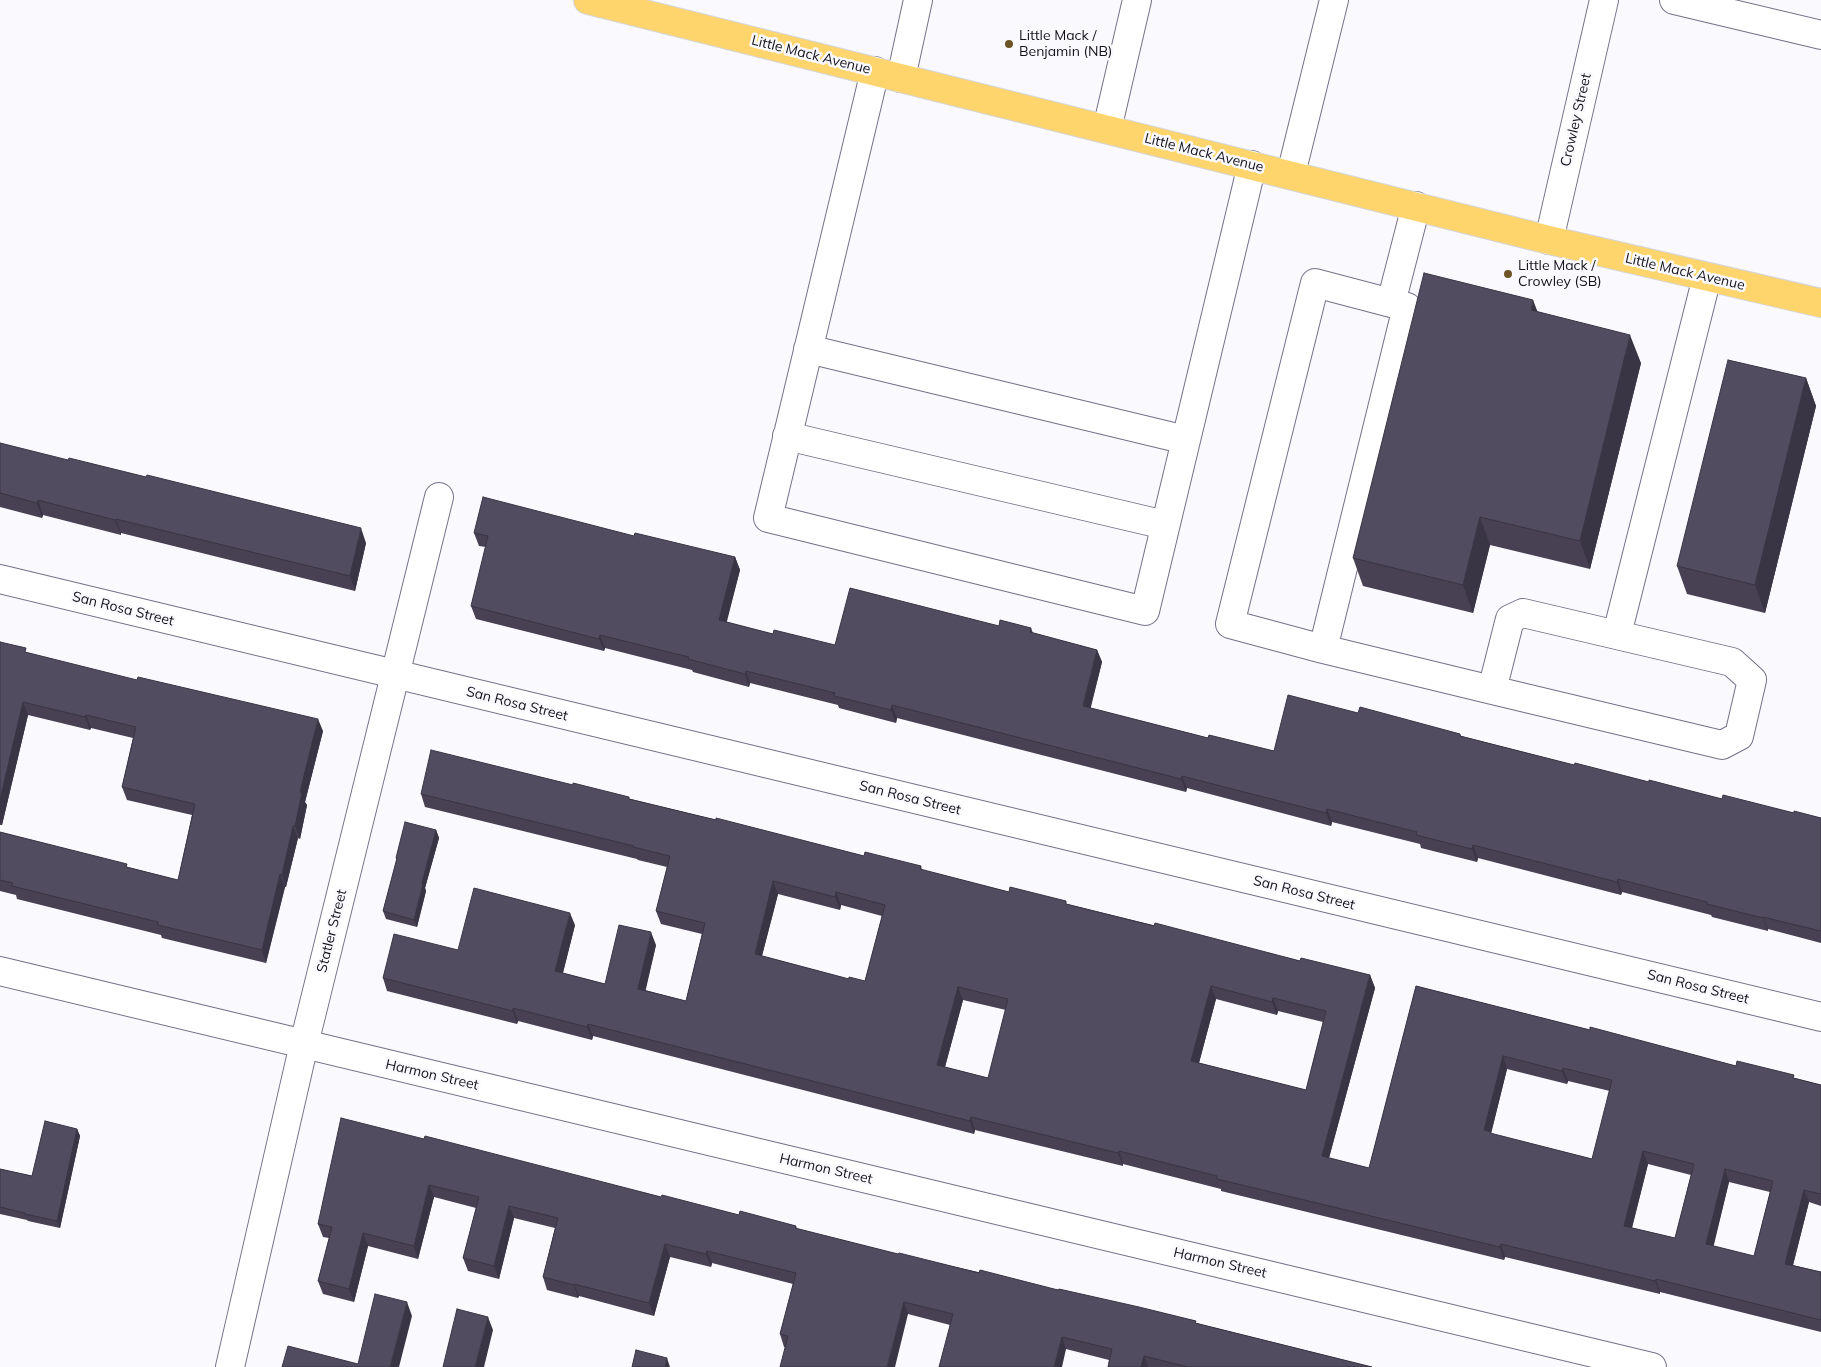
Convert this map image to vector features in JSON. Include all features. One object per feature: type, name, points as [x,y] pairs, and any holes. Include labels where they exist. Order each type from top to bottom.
[{"type":"main road","name":"Little Mack Avenue","points":[[588,0],[1291,174],[1549,240],[1821,304]]},
{"type":"street","points":[[901,78],[918,0]]},
{"type":"street","points":[[1107,129],[1137,0]]},
{"type":"street","points":[[1291,174],[1334,0]]},
{"type":"street","name":"Crowley Street","points":[[1549,240],[1604,0]]},
{"type":"street","points":[[1674,0],[1821,35]]},
{"type":"street","points":[[875,72],[768,518],[1145,611],[1252,165]]},
{"type":"street","points":[[1391,303],[1416,206]]},
{"type":"street","points":[[1618,634],[1707,277]]},
{"type":"street","points":[[1323,649],[1407,307],[1315,283],[1230,624],[1323,649],[1492,690],[1722,745],[1739,736],[1752,680],[1732,662],[1523,613],[1510,619],[1492,690]]},
{"type":"street","points":[[808,349],[1186,440]]},
{"type":"street","points":[[787,436],[1165,525]]},
{"type":"street","name":"Statler Street","points":[[230,1367],[304,1044],[439,497]]},
{"type":"street","name":"San Rosa Street","points":[[0,579],[1821,1017]]},
{"type":"street","name":"Harmon Street","points":[[0,971],[1652,1367]]},
{"type":"building","points":[[1424,273],[1533,300],[1531,310],[1630,335],[1580,541],[1480,517],[1463,585],[1353,558]]},
{"type":"building","points":[[1728,360],[1806,378],[1755,585],[1677,566]]},
{"type":"building","points":[[0,443],[146,477],[147,475],[361,528],[350,576],[38,500],[37,503],[0,493]]},
{"type":"building","points":[[483,497],[634,536],[635,533],[735,557],[719,620],[773,634],[774,630],[835,645],[850,588],[999,626],[1000,620],[1031,628],[1030,632],[1097,650],[1083,706],[1208,738],[1209,735],[1274,751],[1288,695],[1358,713],[1360,707],[1460,734],[1460,736],[1574,765],[1575,763],[1649,782],[1649,780],[1722,799],[1723,795],[1821,818],[1821,931],[1707,904],[1707,902],[1618,879],[1617,882],[1473,845],[1472,849],[1416,835],[1417,832],[1327,809],[1326,813],[1182,776],[1181,779],[892,705],[891,710],[834,696],[835,693],[746,671],[745,674],[688,659],[689,657],[600,635],[599,639],[471,606],[488,536],[474,533]]},
{"type":"building","points":[[0,642],[26,648],[25,652],[137,680],[138,677],[318,719],[300,792],[302,793],[295,826],[293,826],[282,875],[280,874],[262,950],[158,925],[158,922],[12,886],[13,883],[0,880],[0,832],[127,864],[126,867],[178,880],[195,804],[122,787],[136,727],[23,702],[0,800]]},
{"type":"building","points":[[431,750],[573,785],[573,783],[716,820],[716,818],[864,856],[865,852],[921,866],[920,869],[1009,892],[1010,887],[1066,901],[1066,904],[1154,926],[1155,923],[1300,961],[1301,958],[1370,975],[1322,1156],[1369,1168],[1416,986],[1590,1030],[1590,1027],[1736,1066],[1737,1061],[1794,1075],[1793,1078],[1821,1085],[1821,1194],[1804,1190],[1785,1264],[1821,1272],[1821,1320],[1656,1279],[1655,1281],[1501,1244],[1500,1247],[1217,1179],[1217,1176],[1119,1151],[1118,1153],[971,1117],[970,1121],[588,1024],[587,1027],[513,1008],[513,1011],[383,978],[394,934],[458,950],[474,888],[570,913],[555,971],[605,984],[619,925],[651,932],[638,989],[686,1001],[705,923],[656,911],[670,856],[421,794]],"holes":[[[773,881],[835,897],[836,892],[885,905],[865,981],[849,977],[849,979],[755,954]],[[1211,986],[1272,1002],[1273,998],[1326,1011],[1306,1090],[1191,1061]],[[958,987],[1008,999],[988,1078],[937,1065]],[[1503,1056],[1562,1071],[1563,1068],[1612,1080],[1592,1159],[1484,1130]],[[1643,1151],[1694,1164],[1675,1238],[1624,1226]],[[1725,1169],[1773,1181],[1754,1256],[1706,1244]]]},
{"type":"building","points":[[405,822],[436,830],[414,920],[383,911]]},
{"type":"building","points":[[341,1118],[424,1139],[425,1136],[661,1197],[662,1195],[739,1215],[740,1211],[796,1226],[795,1228],[898,1254],[979,1273],[980,1270],[1058,1290],[1139,1307],[1196,1321],[1195,1323],[1372,1367],[1188,1367],[1144,1356],[1141,1367],[1108,1367],[1112,1349],[1062,1337],[1054,1367],[939,1367],[953,1314],[904,1302],[887,1367],[780,1367],[788,1336],[780,1334],[796,1273],[707,1251],[706,1254],[665,1244],[649,1303],[543,1277],[558,1218],[509,1206],[494,1266],[463,1258],[479,1197],[429,1185],[414,1246],[363,1233],[349,1289],[318,1281],[332,1227],[318,1224]]},
{"type":"building","points":[[45,1121],[77,1129],[57,1221],[0,1207],[0,1169],[32,1176]]},
{"type":"building","points":[[375,1294],[407,1302],[390,1367],[282,1367],[288,1346],[358,1364]]},
{"type":"building","points":[[457,1309],[488,1317],[475,1367],[443,1367]]},
{"type":"building","points":[[636,1350],[667,1358],[665,1367],[632,1367]]},
{"type":"place","name":"Little Mack / Benjamin (NB)","points":[[1009,44]]},
{"type":"place","name":"Little Mack / Crowley (SB)","points":[[1508,274]]}]
